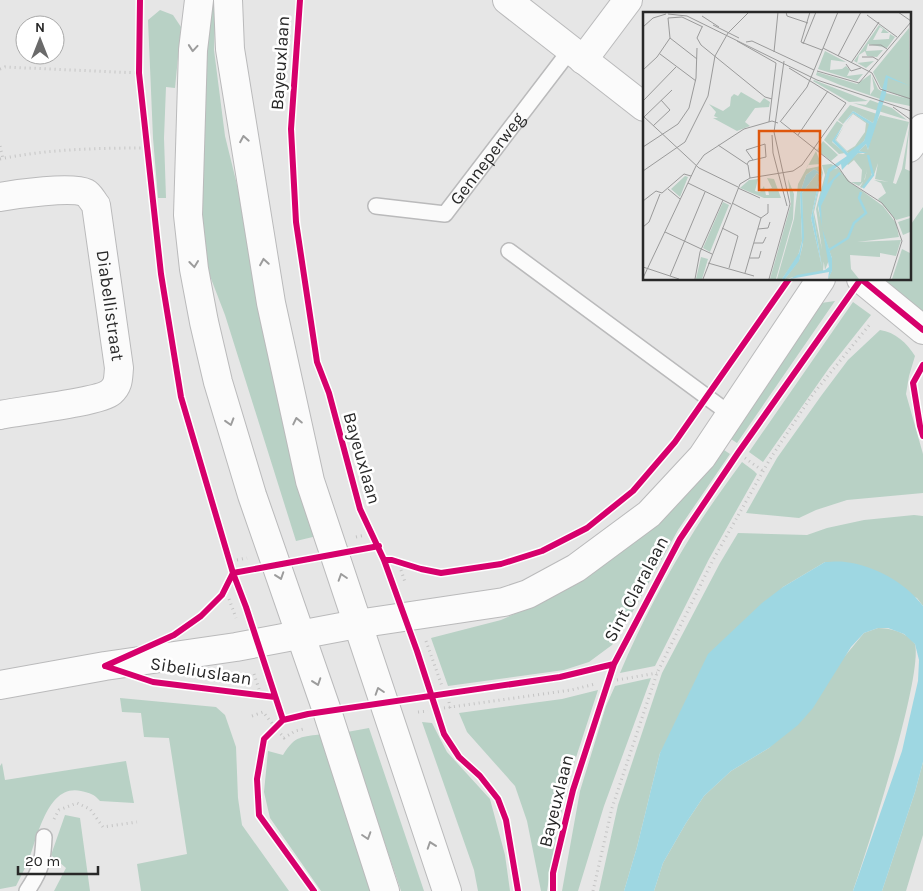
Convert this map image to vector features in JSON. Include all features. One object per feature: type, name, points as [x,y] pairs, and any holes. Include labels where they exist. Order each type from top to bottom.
[{"type":"main road","points":[[199,0],[193,50],[188,215],[194,269],[204,322],[218,382],[252,494],[327,711],[385,891]]},
{"type":"main road","points":[[228,0],[230,49],[271,303],[310,481],[447,891]]},
{"type":"main road","points":[[507,0],[643,106]]},
{"type":"main road","points":[[577,54],[628,0]]},
{"type":"main road","points":[[910,147],[923,128]]},
{"type":"main road","name":"Diabellistraat","points":[[0,197],[74,190],[87,194],[96,205],[119,368],[118,383],[109,394],[93,400],[0,415]]},
{"type":"main road","name":"Sint Claralaan","points":[[357,624],[504,602],[528,594],[576,568],[649,514],[702,457],[820,280]]},
{"type":"main road","points":[[862,280],[923,330]]},
{"type":"main road","name":"Sibeliuslaan","points":[[0,685],[106,666],[301,636],[357,624]]},
{"type":"lane","name":"Genneperweg","points":[[376,206],[445,214],[577,54]]},
{"type":"lane","points":[[509,251],[730,414]]},
{"type":"lane","points":[[27,891],[43,860],[44,837]]},
{"type":"path","points":[[140,64],[140,82]]},
{"type":"path","points":[[0,69],[5,67],[139,73]]},
{"type":"path","points":[[146,139],[148,158]]},
{"type":"path","points":[[0,146],[1,159],[47,152],[103,148],[147,148]]},
{"type":"path","points":[[593,891],[612,808],[658,672],[713,560],[764,471],[813,394],[888,301]]},
{"type":"path","points":[[745,458],[764,471]]},
{"type":"path","points":[[237,560],[247,558]]},
{"type":"path","points":[[398,562],[406,564]]},
{"type":"path","points":[[401,570],[405,582]]},
{"type":"path","points":[[229,600],[236,618]]},
{"type":"path","points":[[426,641],[442,686]]},
{"type":"path","points":[[617,680],[658,672]]},
{"type":"path","points":[[254,674],[258,693]]},
{"type":"path","points":[[444,708],[571,690],[595,684]]},
{"type":"path","points":[[449,702],[450,708]]},
{"type":"path","points":[[248,708],[256,724]]},
{"type":"path","points":[[418,712],[428,711]]},
{"type":"path","points":[[252,716],[263,712],[277,725],[284,738],[295,731],[312,728]]},
{"type":"path","points":[[270,733],[277,725]]},
{"type":"path","points":[[44,837],[59,810],[77,803],[90,809],[103,827],[137,822]]},
{"type":"green space","points":[[207,0],[216,0],[214,50],[225,136],[317,536],[296,541],[225,315],[210,276],[199,214]]},
{"type":"green space","points":[[160,10],[173,15],[181,27],[175,88],[166,87],[164,138],[166,198],[158,198],[153,138],[148,20]]},
{"type":"green space","points":[[923,207],[923,315],[877,280],[910,280],[910,226]]},
{"type":"green space","points":[[835,301],[737,443],[728,437],[821,303]]},
{"type":"green space","points":[[853,302],[871,315],[829,368],[763,462],[749,452]]},
{"type":"green space","points":[[880,330],[891,333],[900,339],[915,356],[906,394],[923,454],[923,493],[847,500],[816,510],[799,518],[746,513],[777,458],[821,396],[848,360]]},
{"type":"green space","points":[[721,448],[730,454],[678,530],[622,631],[612,645],[589,662],[564,670],[448,686],[431,638],[501,620],[550,598],[599,568]]},
{"type":"green space","points":[[742,462],[757,474],[709,559],[655,666],[620,673],[655,599],[675,563],[701,520]]},
{"type":"green space","points":[[914,515],[923,516],[923,606],[917,598],[825,562],[783,587],[660,753],[624,891],[599,891],[618,805],[662,673],[720,563],[738,533],[807,535],[827,528],[864,520]]},
{"type":"green space","points":[[878,628],[888,629],[908,636],[915,644],[915,662],[903,726],[853,891],[654,891],[663,863],[704,796],[731,771],[769,748],[864,633]]},
{"type":"green space","points":[[651,678],[604,806],[578,891],[562,891],[580,791],[606,706],[615,686]]},
{"type":"green space","points":[[598,690],[569,779],[557,831],[547,891],[541,891],[527,821],[515,786],[467,732],[459,713],[562,699]]},
{"type":"green space","points":[[120,698],[216,707],[225,715],[236,747],[238,798],[242,825],[289,891],[141,891],[137,864],[187,854],[169,738],[144,737],[141,713],[122,712]]},
{"type":"green space","points":[[422,722],[432,723],[447,752],[490,799],[505,855],[510,891],[478,891],[474,870]]},
{"type":"green space","points":[[369,728],[424,891],[401,891],[347,732]]},
{"type":"green space","points":[[323,734],[375,891],[321,891],[270,818],[264,792],[268,751],[283,755],[295,740]]},
{"type":"green space","points":[[126,761],[134,803],[100,801],[92,794],[81,791],[69,791],[60,796],[45,815],[28,862],[16,886],[0,889],[0,766],[2,763],[5,780]]},
{"type":"green space","points":[[923,762],[923,835],[906,891],[882,891],[915,792]]},
{"type":"green space","points":[[65,815],[80,818],[90,891],[54,891],[66,868],[51,855]]},
{"type":"water","points":[[825,562],[856,564],[878,571],[908,590],[923,606],[923,762],[882,891],[853,891],[902,751],[918,681],[919,660],[915,644],[904,634],[888,628],[878,628],[864,633],[851,647],[813,708],[798,725],[769,748],[731,771],[704,796],[663,863],[654,891],[624,891],[660,753],[708,654],[762,603],[783,587]]},
{"type":"cycle path","points":[[140,0],[139,73],[161,274],[181,397],[233,573],[283,720]]},
{"type":"cycle path","name":"Bayeuxlaan","points":[[300,0],[291,129],[296,222],[317,362],[329,393],[360,509],[384,560],[417,651],[444,734],[459,757],[480,776],[498,799],[506,820],[518,891]]},
{"type":"cycle path","points":[[384,560],[392,560],[441,573],[501,564],[542,551],[587,528],[633,491],[675,442],[788,280]]},
{"type":"cycle path","name":"Bayeuxlaan","points":[[553,891],[553,873],[573,790],[614,664],[680,539],[738,453],[860,280]]},
{"type":"cycle path","points":[[862,280],[923,330]]},
{"type":"cycle path","points":[[923,365],[913,383],[923,436]]},
{"type":"cycle path","points":[[105,666],[174,635],[201,616],[222,595],[233,573],[379,546]]},
{"type":"cycle path","points":[[283,720],[308,714],[560,677],[614,664]]},
{"type":"cycle path","points":[[105,666],[153,682],[275,697]]},
{"type":"cycle path","points":[[283,720],[264,739],[257,779],[259,815],[314,891]]}]
